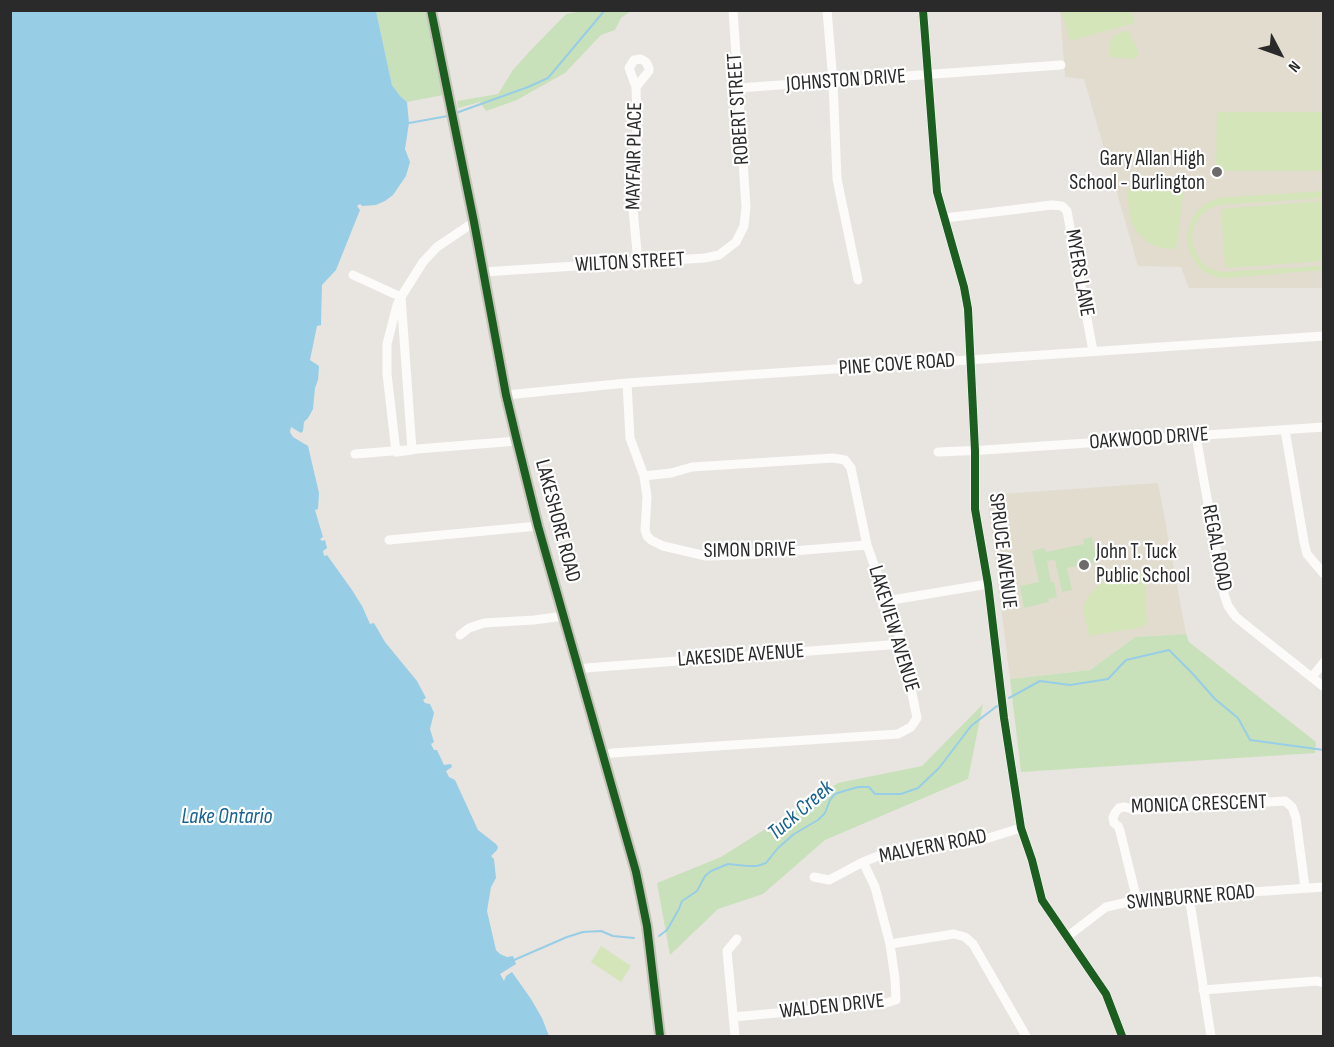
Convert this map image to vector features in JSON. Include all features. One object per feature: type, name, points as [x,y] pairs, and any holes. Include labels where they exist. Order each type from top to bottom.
[{"type":"main road","name":"LAKESHORE ROAD","points":[[431,10],[506,395],[538,526],[636,872],[645,912],[660,1036]]},
{"type":"street","name":"ROBERT STREET","points":[[733,10],[746,207]]},
{"type":"street","points":[[827,10],[837,178],[858,280]]},
{"type":"street","name":"SPRUCE AVENUE","points":[[922,10],[937,192],[968,309],[972,359],[975,510],[988,584],[1004,718],[1021,828],[1042,900],[1106,994],[1122,1036]]},
{"type":"street","name":"JOHNSTON DRIVE","points":[[738,88],[1061,65]]},
{"type":"street","name":"MAYFAIR PLACE","points":[[636,87],[638,141],[632,199],[638,262]]},
{"type":"street","name":"MYERS LANE","points":[[945,218],[1052,205],[1062,206],[1067,211],[1093,351]]},
{"type":"street","name":"WILTON STREET","points":[[483,272],[705,258],[719,255],[736,242],[744,226],[746,207]]},
{"type":"street","points":[[396,452],[387,374],[387,344],[397,305],[423,262],[437,247],[474,222]]},
{"type":"street","points":[[353,275],[401,297]]},
{"type":"street","points":[[396,452],[412,450],[401,297]]},
{"type":"street","name":"PINE COVE ROAD","points":[[506,395],[627,383],[1323,336]]},
{"type":"street","name":"SIMON DRIVE","points":[[627,383],[630,438],[644,476],[647,497],[645,530],[651,540],[663,546],[706,556],[867,545]]},
{"type":"street","name":"OAKWOOD DRIVE","points":[[938,452],[1323,427]]},
{"type":"street","points":[[1285,430],[1307,554],[1323,574]]},
{"type":"street","name":"REGAL ROAD","points":[[1196,436],[1228,606],[1252,630],[1323,687]]},
{"type":"street","points":[[355,454],[517,441]]},
{"type":"street","name":"LAKEVIEW AVENUE","points":[[603,755],[898,734],[911,727],[917,718],[902,644],[867,545],[851,468],[845,460],[833,458],[692,467],[671,473],[644,476]]},
{"type":"street","points":[[389,540],[538,526]]},
{"type":"street","points":[[886,601],[988,584]]},
{"type":"street","points":[[460,635],[469,628],[484,623],[564,616]]},
{"type":"street","name":"LAKESIDE AVENUE","points":[[579,670],[902,644]]},
{"type":"street","points":[[1312,677],[1323,662]]},
{"type":"street","name":"MONICA CRESCENT","points":[[1137,900],[1120,831],[1113,818],[1119,808],[1125,807],[1135,810],[1286,801],[1292,807],[1296,818],[1305,888]]},
{"type":"street","name":"MALVERN ROAD","points":[[814,877],[829,880],[863,862],[891,851],[972,843],[1021,828]]},
{"type":"street","name":"WALDEN DRIVE","points":[[733,1017],[886,1003],[897,997],[890,944],[875,886],[863,862]]},
{"type":"street","name":"SWINBURNE ROAD","points":[[1068,936],[1106,908],[1137,900],[1323,887]]},
{"type":"street","points":[[1189,896],[1211,1036]]},
{"type":"street","points":[[890,944],[954,934],[965,937],[973,944],[1026,1036]]},
{"type":"street","points":[[735,1036],[727,951],[737,939]]},
{"type":"street","points":[[1203,990],[1317,981],[1323,983]]},
{"type":"shaded area","name":"Gary Allan High School - Burlington","points":[[1060,11],[1323,11],[1323,288],[1189,288],[1181,267],[1138,266],[1084,79],[1065,77]]},
{"type":"shaded area","name":"John T. Tuck Public School","points":[[1158,483],[1186,634],[1135,637],[1090,670],[1010,679],[987,495]]},
{"type":"green space","points":[[376,11],[428,11],[443,95],[407,102],[400,96],[392,85]]},
{"type":"green space","points":[[583,11],[631,11],[621,18],[615,30],[601,35],[565,73],[517,100],[486,111],[480,102],[458,108],[457,101],[498,94],[513,70],[566,14]]},
{"type":"green space","points":[[1062,11],[1131,11],[1135,23],[1070,41]]},
{"type":"green space","points":[[1128,30],[1139,54],[1135,59],[1110,57],[1110,42],[1115,35]]},
{"type":"green space","points":[[1217,112],[1323,112],[1323,171],[1216,171]]},
{"type":"green space","points":[[1180,184],[1184,189],[1176,249],[1161,248],[1149,243],[1139,235],[1132,224],[1127,189]]},
{"type":"green space","points":[[1323,191],[1323,198],[1219,205],[1201,215],[1192,235],[1193,245],[1203,264],[1222,272],[1323,266],[1323,270],[1224,278],[1203,271],[1190,253],[1188,231],[1192,219],[1208,202],[1219,198]]},
{"type":"green space","points":[[1322,201],[1323,261],[1225,268],[1221,209]]},
{"type":"green space","points":[[1092,537],[1097,562],[1067,568],[1072,590],[1062,592],[1055,560],[1047,561],[1057,597],[1048,599],[1049,602],[1024,608],[1020,586],[1039,582],[1032,551],[1045,548],[1046,552],[1084,544],[1083,539]]},
{"type":"green space","points":[[1144,572],[1147,622],[1143,627],[1089,636],[1083,611],[1085,601],[1093,591],[1110,578]]},
{"type":"green space","points":[[1186,634],[1189,642],[1316,742],[1315,753],[1021,772],[1010,679],[1090,670],[1135,637]]},
{"type":"green space","points":[[983,704],[968,779],[825,840],[763,894],[718,909],[670,955],[657,883],[721,857],[838,783],[922,766]]},
{"type":"green space","points":[[601,946],[631,966],[621,982],[591,962]]},
{"type":"water","name":"Lake Ontario","points":[[10,11],[376,11],[392,85],[407,102],[409,123],[405,149],[410,162],[406,176],[393,195],[376,205],[362,206],[360,204],[357,206],[360,210],[336,270],[322,285],[321,325],[317,326],[310,360],[319,366],[313,409],[304,422],[301,433],[291,427],[290,432],[293,437],[308,446],[319,493],[318,509],[315,510],[323,537],[320,539],[325,540],[327,548],[323,551],[324,556],[327,555],[352,590],[370,624],[374,623],[385,642],[417,681],[426,698],[423,700],[430,704],[434,713],[430,729],[434,742],[431,744],[434,750],[437,750],[444,765],[451,764],[452,767],[446,771],[449,777],[455,780],[478,830],[498,847],[491,856],[494,859],[496,878],[491,887],[487,911],[496,950],[507,957],[513,956],[516,964],[500,974],[504,981],[506,976],[512,972],[542,1018],[549,1036],[11,1036]]},
{"type":"waterway","points":[[456,113],[548,78],[605,10]]},
{"type":"waterway","points":[[409,123],[448,116]]},
{"type":"waterway","name":"Tuck Creek","points":[[1009,698],[1040,681],[1070,685],[1108,679],[1126,660],[1169,650],[1215,699],[1238,718],[1250,740],[1324,750]]},
{"type":"waterway","name":"Tuck Creek","points":[[659,936],[667,930],[682,901],[697,891],[705,876],[711,871],[728,864],[757,866],[766,863],[794,834],[818,820],[825,813],[835,794],[858,787],[869,787],[875,794],[901,794],[918,788],[939,768],[971,726],[997,706]]},
{"type":"waterway","name":"Tuck Creek","points":[[514,960],[583,932],[601,931],[613,936],[634,938]]},
{"type":"cycle path","points":[[431,10],[506,395],[538,526],[636,872],[647,926],[660,1036]]},
{"type":"cycle path","points":[[923,10],[937,192],[968,309],[975,451],[975,509],[988,584],[1004,718],[1021,828],[1042,900],[1106,994],[1122,1036]]},
{"type":"place","name":"Gary Allan High School - Burlington","points":[[1217,172]]},
{"type":"place","name":"John T. Tuck Public School","points":[[1084,565]]}]
